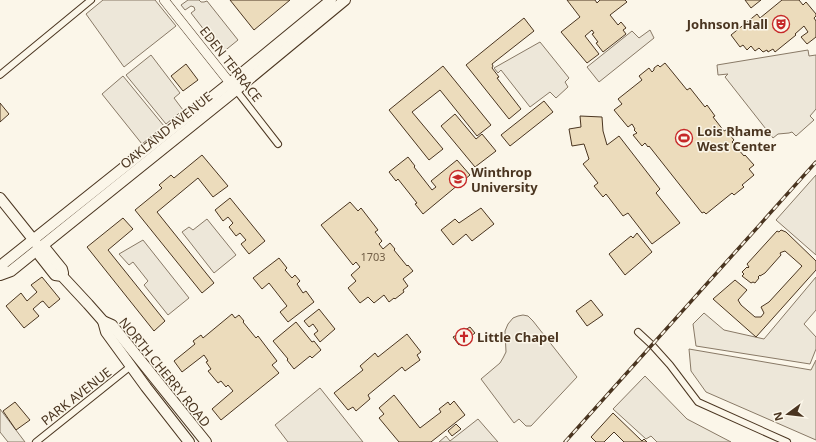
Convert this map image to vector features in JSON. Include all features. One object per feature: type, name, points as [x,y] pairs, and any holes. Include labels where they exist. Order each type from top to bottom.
[{"type":"main road","name":"OAKLAND AVENUE","points":[[233,86],[331,0]]},
{"type":"main road","name":"OAKLAND AVENUE","points":[[0,275],[11,271],[37,244],[233,86],[345,0]]},
{"type":"main road","name":"NORTH CHERRY ROAD","points":[[0,198],[37,244],[40,256],[55,275],[62,276],[104,321],[112,325],[206,442]]},
{"type":"main road","name":"OAKLAND AVENUE","points":[[0,270],[4,263],[37,244]]},
{"type":"main road","name":"NORTH CHERRY ROAD","points":[[104,321],[106,332],[146,387],[190,442]]},
{"type":"street","points":[[0,75],[91,0]]},
{"type":"street","name":"EDEN TERRACE","points":[[164,0],[278,144]]},
{"type":"street","points":[[638,332],[670,365],[698,402],[787,442]]},
{"type":"street","name":"PARK AVENUE","points":[[36,442],[131,366]]},
{"type":"shaded area","points":[[103,0],[155,0],[176,26],[124,67],[86,14]]},
{"type":"shaded area","points":[[188,0],[199,0],[201,2],[207,1],[238,40],[222,53],[191,13],[195,10],[194,7],[191,6],[185,10],[181,5]]},
{"type":"shaded area","points":[[650,30],[654,38],[599,82],[587,67],[632,31],[639,38]]},
{"type":"shaded area","points":[[540,42],[569,78],[565,82],[568,87],[556,98],[550,92],[530,107],[501,70],[498,73],[494,68]]},
{"type":"shaded area","points":[[808,50],[809,56],[816,55],[816,109],[810,116],[814,120],[796,136],[792,132],[778,134],[773,138],[725,77],[728,74],[718,75],[717,65]]},
{"type":"shaded area","points":[[151,55],[180,93],[174,98],[183,110],[166,124],[126,75]]},
{"type":"shaded area","points":[[123,76],[164,126],[142,144],[102,94]]},
{"type":"shaded area","points":[[816,175],[816,255],[776,220]]},
{"type":"shaded area","points":[[207,219],[236,255],[214,273],[182,232],[189,227],[193,230]]},
{"type":"shaded area","points":[[143,240],[189,298],[168,315],[144,285],[148,281],[133,262],[129,265],[119,254]]},
{"type":"shaded area","points":[[816,277],[816,310],[804,324],[816,337],[816,349],[810,364],[696,346],[693,324],[704,313],[724,330],[764,339]]},
{"type":"shaded area","points":[[523,315],[528,316],[533,321],[577,377],[531,426],[526,426],[519,419],[514,423],[481,379],[500,363],[506,352],[505,331],[508,324],[513,318]]},
{"type":"shaded area","points":[[689,349],[811,370],[816,360],[816,440],[706,392],[691,371]]},
{"type":"shaded area","points":[[645,376],[687,419],[731,442],[657,442],[651,436],[646,439],[613,409]]},
{"type":"shaded area","points":[[320,388],[363,442],[288,442],[275,425]]},
{"type":"shaded area","points":[[0,409],[25,442],[8,442],[0,432]]},
{"type":"shaded area","points":[[478,419],[498,442],[439,442],[446,436],[450,441]]},
{"type":"building","points":[[230,0],[290,0],[254,30]]},
{"type":"building","points":[[567,0],[595,0],[597,3],[600,0],[625,0],[627,2],[610,15],[618,25],[621,22],[626,28],[623,30],[626,34],[603,52],[596,43],[598,42],[592,34],[594,33],[592,30],[585,36],[599,54],[587,63],[561,32],[580,17]]},
{"type":"building","points":[[745,0],[761,0],[751,8]]},
{"type":"building","name":"Johnson Hall","points":[[782,0],[799,0],[803,5],[806,2],[816,14],[814,18],[816,21],[816,37],[807,44],[801,37],[808,32],[804,26],[795,34],[796,35],[775,52],[773,49],[768,52],[767,50],[763,52],[759,48],[755,51],[751,46],[747,50],[743,45],[740,47],[731,35],[757,14],[760,18]]},
{"type":"building","points":[[524,18],[534,31],[492,64],[492,68],[499,77],[497,78],[521,109],[509,119],[466,65]]},
{"type":"building","name":"Lois Rhame West Center","points":[[665,63],[687,90],[690,88],[705,107],[707,105],[715,116],[713,117],[724,131],[726,130],[734,140],[732,142],[754,165],[749,169],[754,175],[742,185],[744,187],[734,195],[732,193],[706,214],[704,212],[702,213],[649,146],[648,147],[645,143],[642,146],[633,135],[637,133],[632,124],[628,127],[614,110],[622,104],[618,99],[642,80],[639,76],[649,68],[652,72],[658,65],[660,67]]},
{"type":"building","points":[[186,64],[198,80],[183,91],[171,76]]},
{"type":"building","points":[[443,66],[491,125],[477,136],[440,90],[412,112],[443,149],[429,160],[389,110]]},
{"type":"building","points":[[544,101],[553,112],[510,146],[501,135]]},
{"type":"building","points":[[0,103],[9,114],[0,122]]},
{"type":"building","points":[[455,114],[476,139],[482,134],[496,151],[475,167],[441,126]]},
{"type":"building","points":[[580,116],[602,117],[603,131],[607,145],[619,136],[660,189],[656,193],[680,223],[652,244],[628,213],[623,216],[606,194],[603,197],[594,186],[598,183],[583,164],[589,159],[584,144],[572,146],[569,129],[581,127]]},
{"type":"building","points":[[202,155],[228,186],[213,197],[198,178],[157,212],[214,283],[202,293],[135,210],[162,188],[159,185],[171,175],[174,178]]},
{"type":"building","points":[[408,157],[432,190],[436,187],[431,181],[457,160],[470,175],[423,214],[415,204],[417,203],[398,179],[396,181],[389,172]]},
{"type":"building","points":[[230,198],[265,241],[249,254],[241,244],[246,240],[240,233],[236,236],[229,227],[233,223],[228,217],[223,221],[215,210]]},
{"type":"building","points":[[350,202],[358,211],[361,208],[378,230],[375,232],[382,241],[379,244],[383,249],[390,243],[407,266],[408,265],[413,271],[403,279],[408,286],[403,290],[404,292],[389,302],[384,295],[374,303],[368,297],[360,303],[348,288],[356,281],[351,275],[360,267],[356,262],[353,265],[321,225]]},
{"type":"building","points":[[481,208],[494,224],[472,241],[466,234],[453,245],[441,230],[455,219],[459,223]]},
{"type":"building","points":[[123,218],[133,229],[108,250],[165,321],[154,331],[87,247]]},
{"type":"building","points":[[781,230],[786,232],[816,261],[816,270],[756,337],[713,299],[735,280],[747,290],[738,300],[741,305],[755,317],[761,317],[764,313],[761,307],[769,302],[802,266],[785,251],[780,253],[781,255],[765,273],[758,277],[759,278],[755,283],[751,283],[742,276],[744,274],[742,272],[749,267],[747,264],[777,231],[779,232]]},
{"type":"building","points":[[637,233],[652,252],[625,275],[609,254],[631,236],[633,238]]},
{"type":"building","points":[[279,258],[287,268],[285,270],[292,278],[295,275],[300,281],[297,284],[303,293],[306,291],[314,302],[288,322],[280,312],[287,306],[269,283],[262,289],[253,278]]},
{"type":"building","points":[[42,277],[60,299],[49,308],[43,301],[41,302],[33,309],[39,316],[24,328],[6,306],[21,293],[27,301],[37,292],[31,285]]},
{"type":"building","points":[[591,300],[603,315],[587,326],[576,311]]},
{"type":"building","points":[[319,309],[335,329],[320,342],[314,334],[318,331],[313,324],[309,327],[304,321]]},
{"type":"building","points":[[232,314],[235,318],[239,315],[256,338],[258,336],[277,361],[272,365],[279,373],[221,420],[212,409],[233,391],[228,385],[226,387],[221,381],[218,383],[208,371],[211,369],[206,362],[208,361],[204,355],[182,372],[174,361],[195,344],[193,341],[201,335],[203,338]]},
{"type":"building","points":[[296,322],[312,342],[314,341],[321,350],[312,358],[310,356],[294,369],[273,341]]},
{"type":"building","points":[[470,327],[475,333],[459,345],[453,337]]},
{"type":"building","points":[[407,334],[421,352],[417,355],[420,360],[405,371],[402,367],[368,395],[370,399],[356,411],[353,407],[348,410],[334,393],[363,370],[360,366],[375,353],[378,357]]},
{"type":"building","points":[[394,395],[420,428],[441,412],[439,409],[448,402],[450,405],[454,401],[465,415],[431,442],[399,442],[379,418],[384,414],[379,408]]},
{"type":"building","points":[[15,402],[30,420],[16,430],[3,411]]},
{"type":"building","points":[[613,413],[642,441],[644,439],[647,442],[624,442],[614,432],[604,442],[596,442],[591,437]]},
{"type":"building","points":[[456,424],[461,429],[452,436],[448,431]]},
{"type":"railway","points":[[565,442],[816,162]]},
{"type":"place","name":"Johnson Hall","points":[[781,24]]},
{"type":"place","name":"Lois Rhame West Center","points":[[684,138]]},
{"type":"place","name":"Winthrop University","points":[[458,179]]},
{"type":"place","name":"Little Chapel","points":[[464,337]]}]
